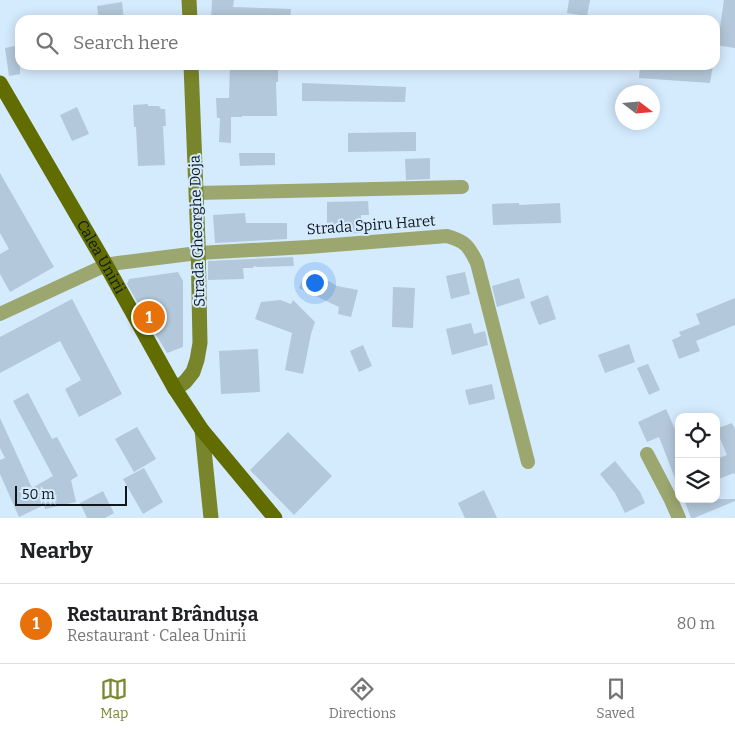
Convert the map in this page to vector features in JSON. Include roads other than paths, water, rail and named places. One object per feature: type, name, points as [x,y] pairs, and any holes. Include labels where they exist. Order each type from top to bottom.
[{"type":"main road","name":"Calea Unirii","points":[[0,83],[106,265],[175,389],[202,430],[275,518]]},
{"type":"street","points":[[189,0],[190,15]]},
{"type":"street","name":"Strada Gheorghe Doja","points":[[175,389],[185,382],[193,372],[200,343],[191,70]]},
{"type":"street","points":[[196,193],[462,187]]},
{"type":"street","name":"Strada Spiru Haret","points":[[0,314],[106,265],[198,253],[308,247],[447,236],[466,244],[477,263],[528,462]]},
{"type":"street","points":[[202,430],[211,518]]},
{"type":"street","points":[[647,454],[680,518]]},
{"type":"place","name":"Restaurant Brândușa","points":[[149,317]]}]
